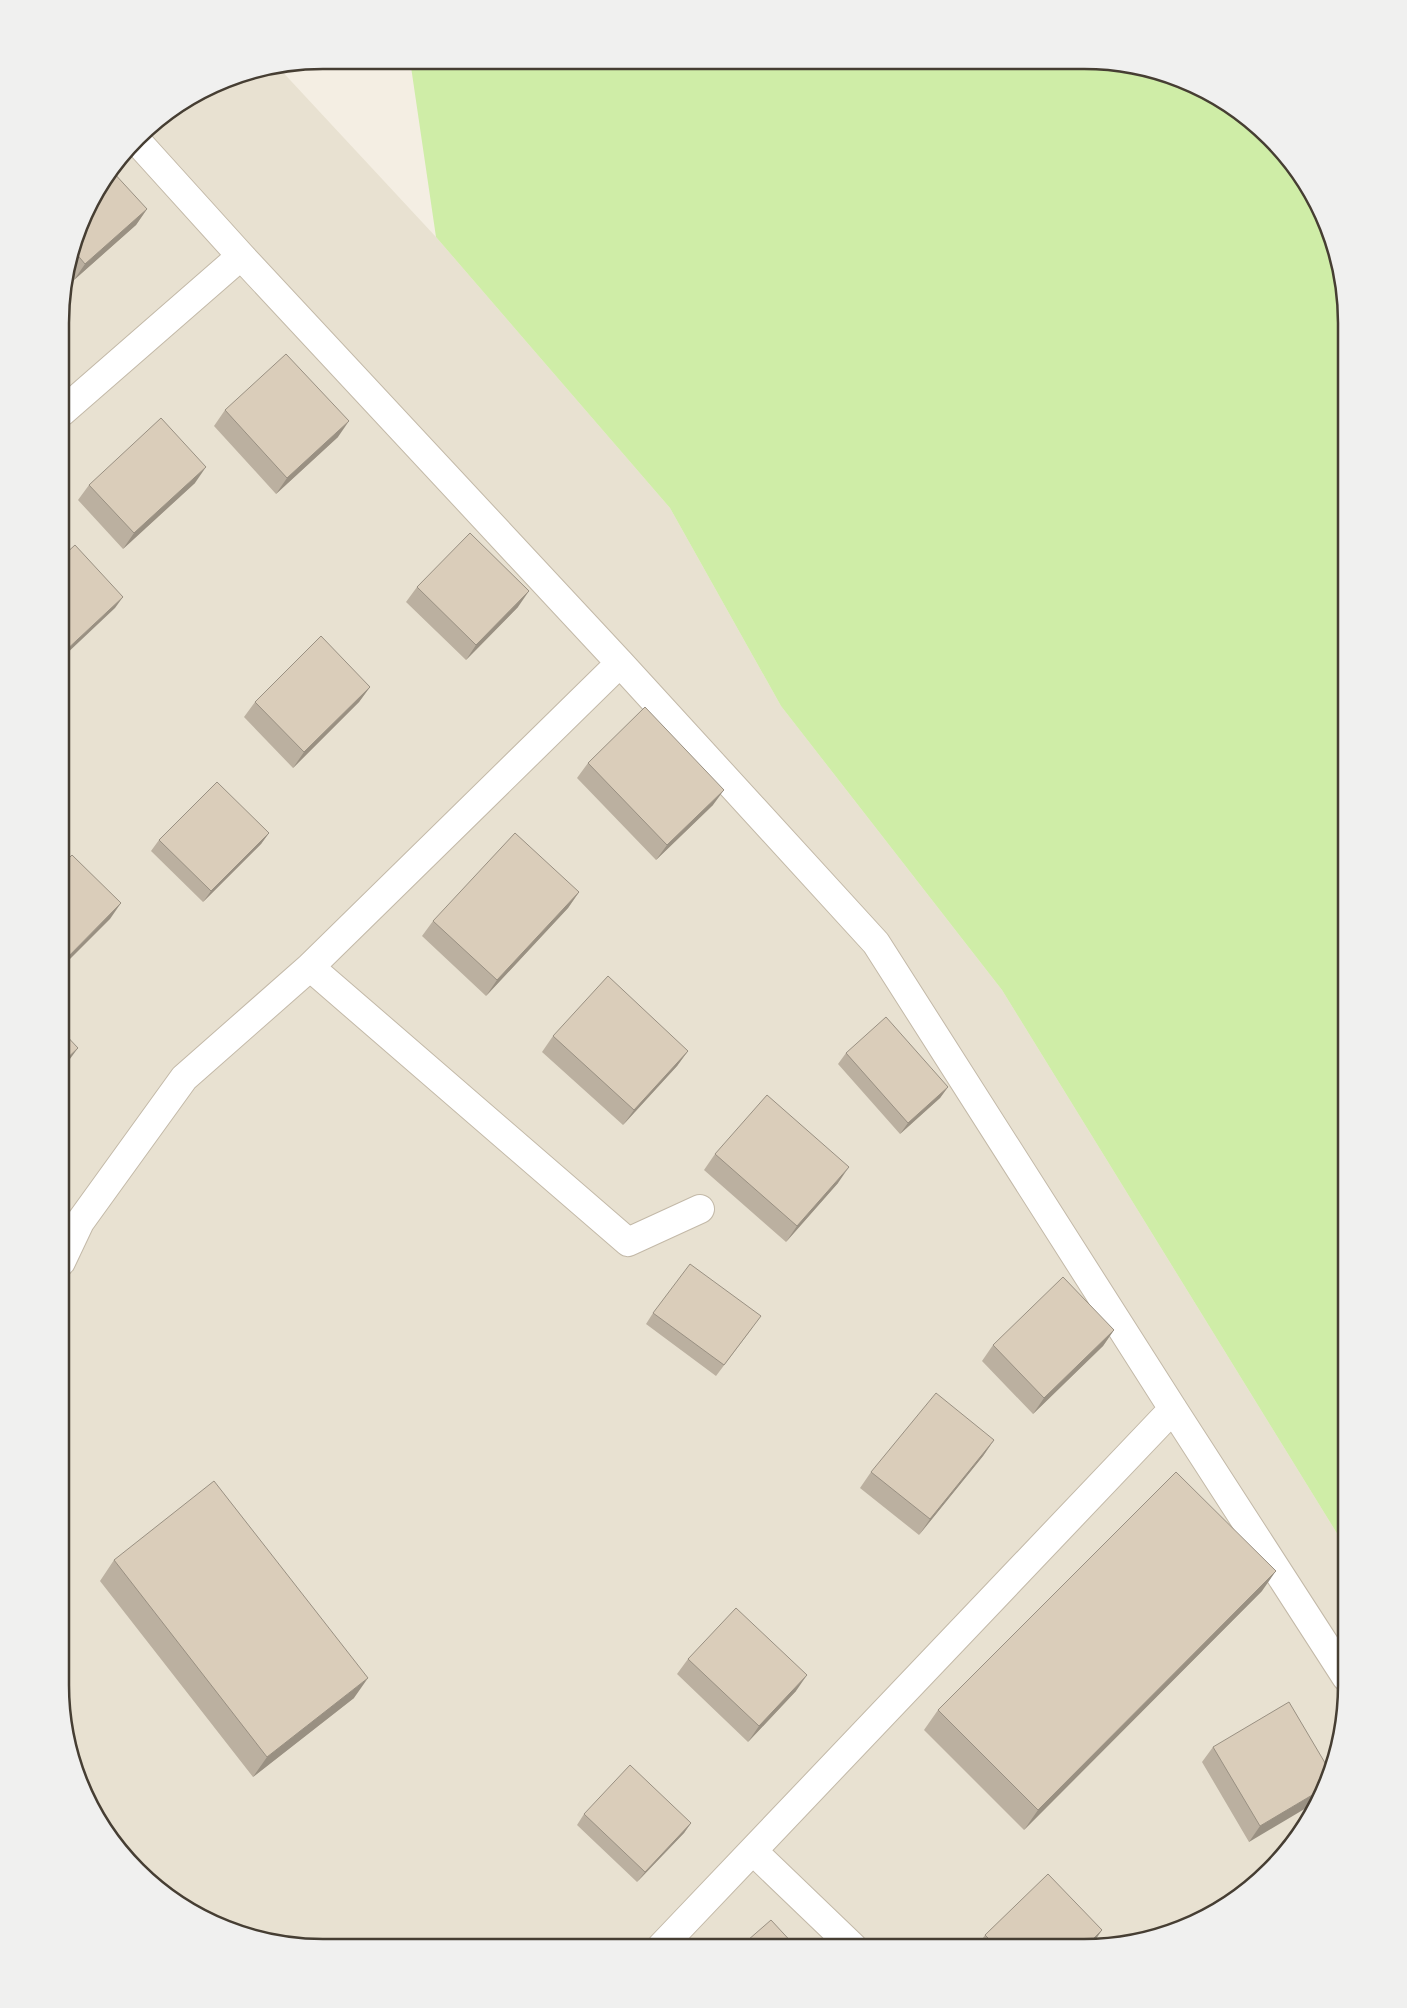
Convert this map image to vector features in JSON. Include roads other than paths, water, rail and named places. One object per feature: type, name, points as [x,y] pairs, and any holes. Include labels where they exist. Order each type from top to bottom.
[{"type":"street","points":[[141,145],[241,256],[620,663],[876,943],[1173,1410],[1338,1665]]},
{"type":"street","points":[[69,406],[241,256]]},
{"type":"street","points":[[69,1245],[80,1222],[184,1078],[310,967],[620,663]]},
{"type":"street","points":[[310,967],[628,1242],[700,1209]]},
{"type":"street","points":[[669,1939],[1173,1410]]},
{"type":"street","points":[[753,1851],[845,1939]]}]
